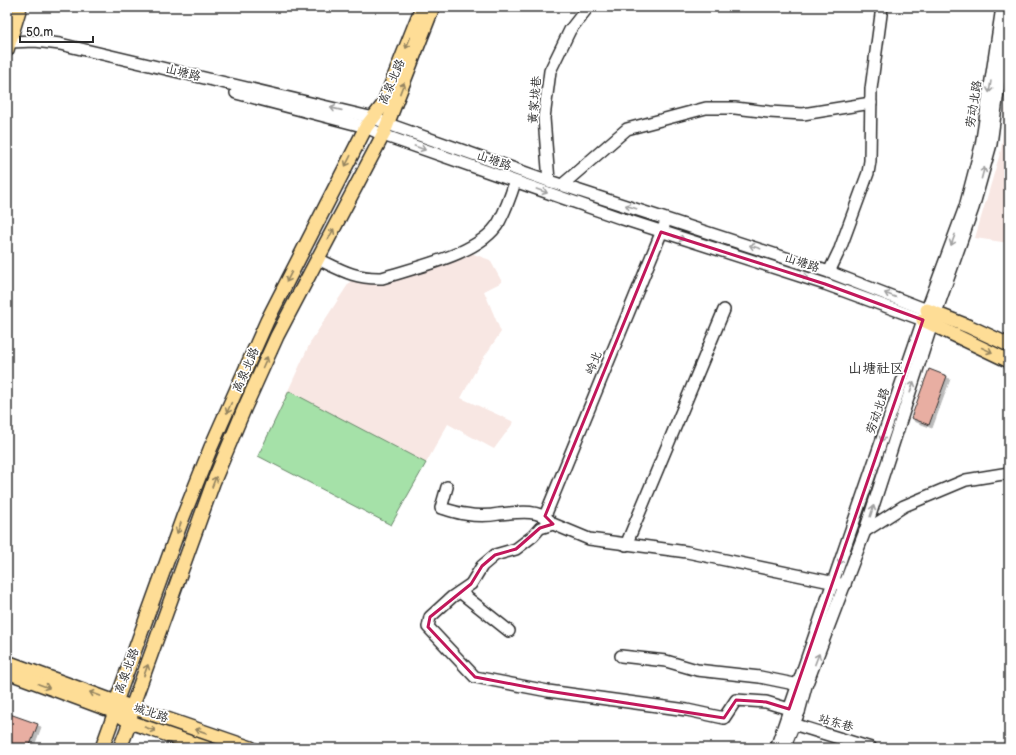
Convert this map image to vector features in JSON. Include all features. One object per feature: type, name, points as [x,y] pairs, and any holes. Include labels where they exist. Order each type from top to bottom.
[{"type":"main road","points":[[7,22],[13,7]]},
{"type":"main road","points":[[8,47],[20,7]]},
{"type":"main road","name":"高泉北路","points":[[102,748],[183,517],[211,447],[267,321],[370,122],[383,105],[422,7]]},
{"type":"main road","name":"高泉北路","points":[[120,748],[130,722],[132,707],[214,483],[242,414],[277,336],[385,129],[433,7]]},
{"type":"main road","name":"山塘路","points":[[930,317],[970,327],[1009,345]]},
{"type":"main road","name":"山塘路","points":[[930,317],[965,340],[1009,361]]},
{"type":"main road","name":"城北路","points":[[7,662],[116,707],[130,722],[206,748]]},
{"type":"main road","name":"城北路","points":[[7,672],[116,707],[132,707],[251,748]]},
{"type":"street","name":"黄家垅巷","points":[[549,181],[544,118],[550,71],[570,30],[588,7]]},
{"type":"street","points":[[829,272],[840,249],[868,173],[870,161],[871,89],[882,7]]},
{"type":"street","name":"劳动北路","points":[[802,685],[845,585],[865,531],[965,207],[981,146],[1002,7]]},
{"type":"street","name":"劳动北路","points":[[776,748],[794,710],[833,583],[930,317],[974,208],[990,144],[1009,10]]},
{"type":"street","name":"山塘路","points":[[8,47],[35,46],[59,48],[370,122],[515,182],[661,232],[930,317]]},
{"type":"street","points":[[562,185],[628,129],[706,108],[735,108],[804,114],[871,103]]},
{"type":"street","name":"山塘路","points":[[385,129],[829,272],[930,317]]},
{"type":"street","points":[[318,259],[350,275],[382,278],[452,256],[484,239],[494,228],[515,182]]},
{"type":"street","name":"岭北","points":[[549,520],[667,219]]},
{"type":"street","points":[[626,545],[724,310]]},
{"type":"street","points":[[865,531],[904,506],[966,480],[1009,473]]},
{"type":"street","points":[[447,487],[441,508],[465,514],[498,515],[511,512],[539,514],[589,539],[687,552],[845,585]]},
{"type":"street","points":[[549,520],[516,549],[494,555],[482,566],[471,584],[430,617],[428,627],[475,677],[548,691],[687,710],[724,718],[736,700],[766,702],[794,710]]},
{"type":"street","points":[[460,592],[509,631]]},
{"type":"street","points":[[621,656],[666,661],[697,670],[760,677],[802,685]]},
{"type":"street","name":"劳动北路","points":[[784,748],[793,724],[794,710]]},
{"type":"street","name":"站东巷","points":[[793,724],[871,748]]},
{"type":"highlighted area","points":[[661,232],[825,284],[923,320],[789,709],[766,702],[736,700],[724,718],[548,691],[475,677],[428,627],[430,617],[471,584],[482,566],[495,555],[516,549],[540,528],[553,524],[545,516]]},
{"type":"shaded area","points":[[1009,81],[1009,243],[975,238],[1001,150]]},
{"type":"shaded area","points":[[471,253],[490,260],[502,282],[484,291],[501,332],[478,366],[461,398],[514,422],[494,449],[448,424],[391,525],[258,456],[311,341],[351,280],[378,285],[428,270],[465,254]]},
{"type":"green space","points":[[289,391],[426,463],[391,525],[258,456]]},
{"type":"building","points":[[929,369],[947,376],[929,425],[911,418]]},
{"type":"building","points":[[7,713],[38,724],[29,748],[7,748]]},
{"type":"district","name":"山塘社区","points":[[876,368]]}]
